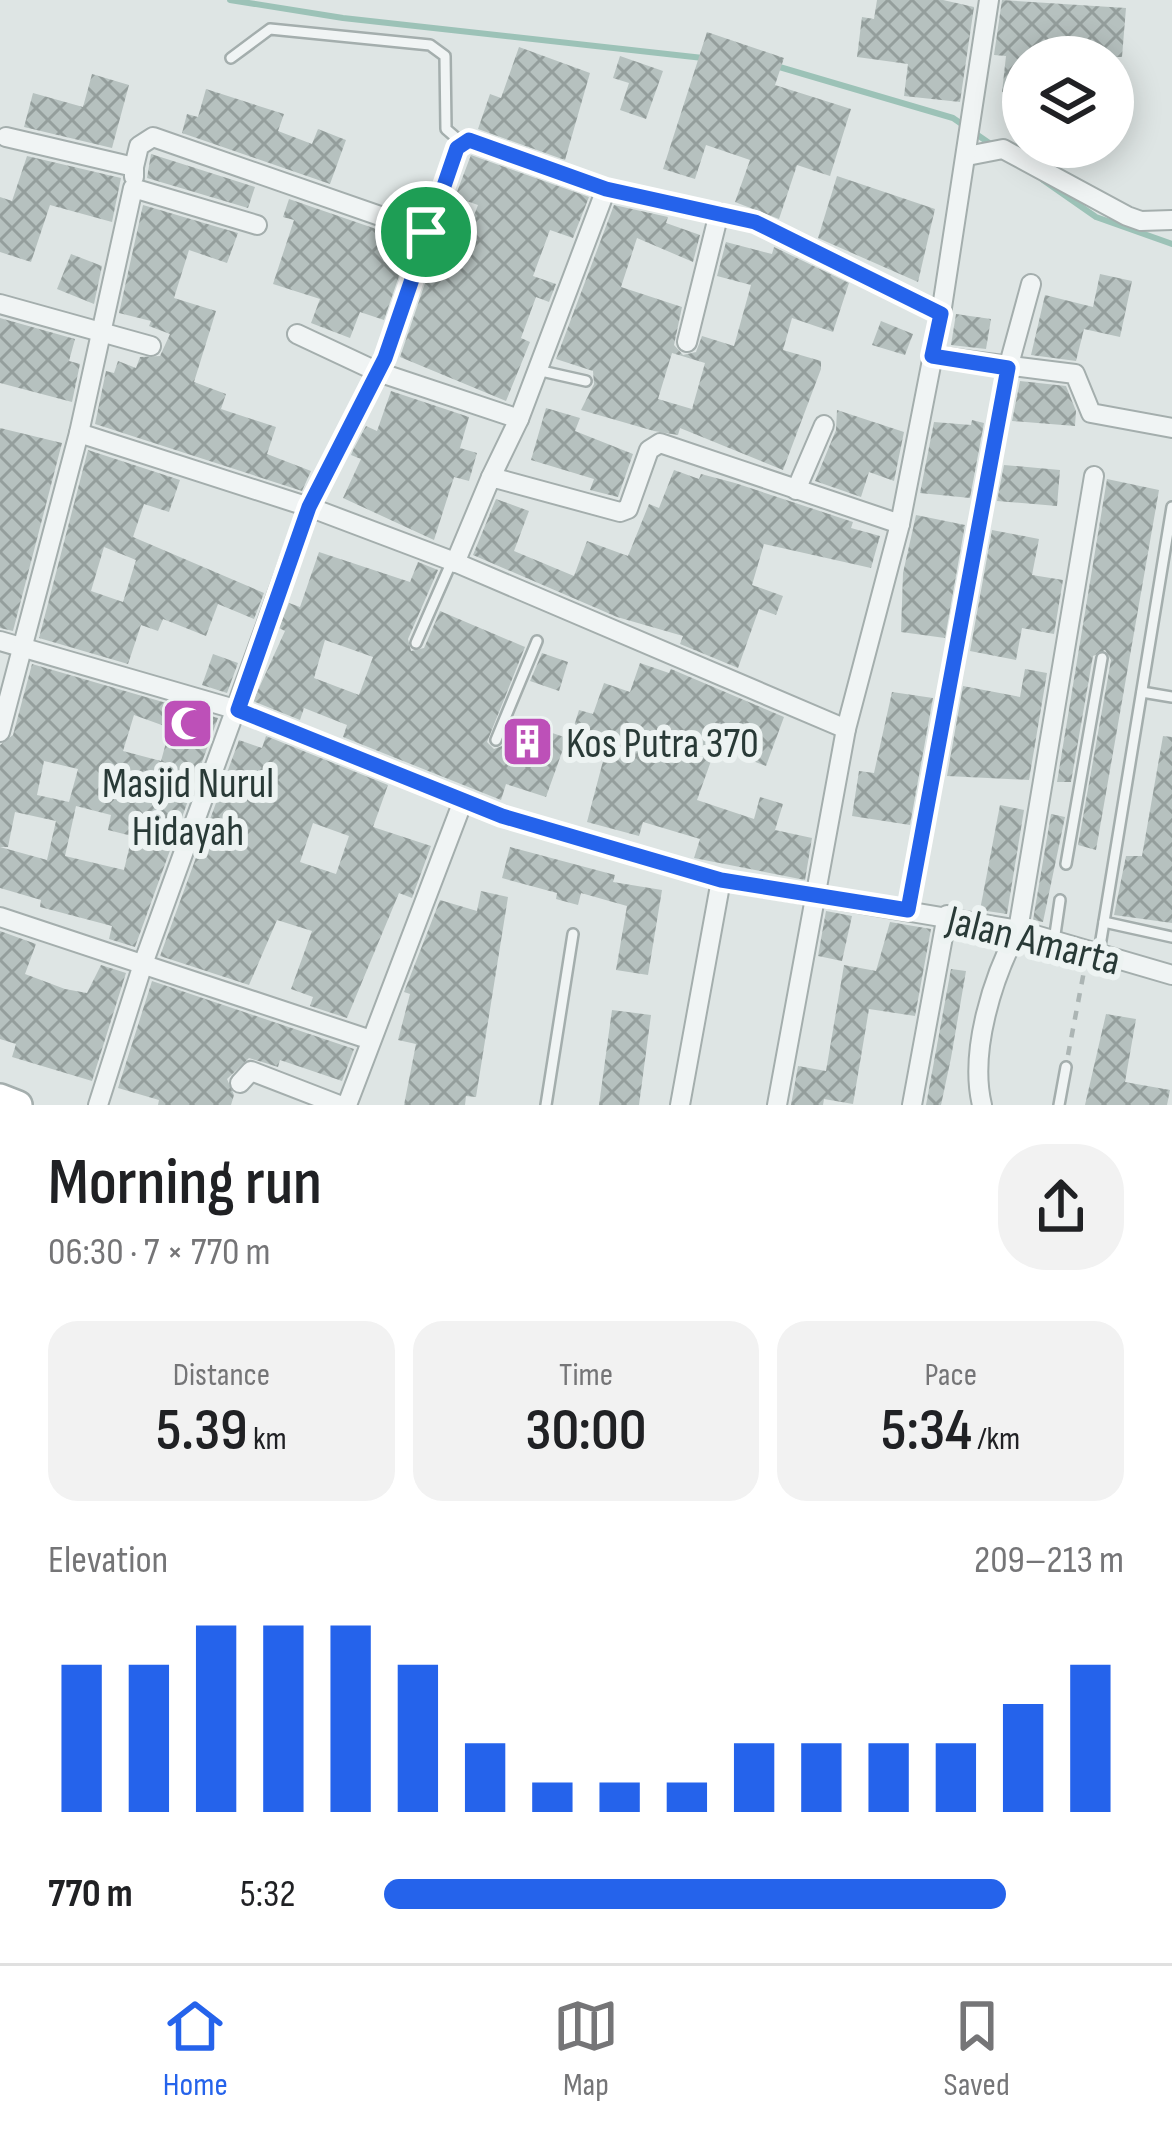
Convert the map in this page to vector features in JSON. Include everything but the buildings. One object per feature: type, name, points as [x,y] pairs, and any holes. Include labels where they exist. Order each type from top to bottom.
[{"type":"main road","points":[[0,1098],[18,1105]]},
{"type":"street","points":[[777,1105],[846,729],[900,524],[941,314],[989,0]]},
{"type":"street","points":[[0,732],[79,433],[139,146],[153,136],[426,232]]},
{"type":"street","points":[[6,137],[134,167]]},
{"type":"street","points":[[98,1105],[143,964],[309,507],[378,372],[461,142],[482,141],[606,189],[755,222],[941,314]]},
{"type":"street","points":[[968,146],[1003,149],[1127,216],[1172,220]]},
{"type":"street","points":[[133,188],[257,225]]},
{"type":"street","points":[[453,562],[519,419],[606,189]]},
{"type":"street","points":[[687,342],[719,213]]},
{"type":"street","points":[[908,910],[1008,368],[1031,284]]},
{"type":"street","points":[[0,304],[152,346]]},
{"type":"street","points":[[297,334],[378,372],[519,419]]},
{"type":"street","points":[[932,356],[1075,374],[1091,413],[1172,428]]},
{"type":"street","points":[[796,490],[824,425]]},
{"type":"street","points":[[79,433],[309,507],[453,562],[846,729]]},
{"type":"street","points":[[491,477],[620,512],[628,509],[649,450],[660,443],[900,524]]},
{"type":"street","points":[[982,1105],[985,1032],[998,968],[1018,930],[1094,476]]},
{"type":"street","name":"Jalan Amarta","points":[[0,640],[238,710],[463,801],[721,880],[1018,930],[1172,975]]},
{"type":"street","points":[[240,1083],[250,1071],[343,1105],[463,801]]},
{"type":"street","points":[[680,1105],[721,880]]},
{"type":"street","points":[[0,916],[370,1040]]},
{"type":"street","points":[[912,1105],[947,916]]},
{"type":"lane","points":[[231,58],[270,29],[430,45],[446,56],[446,129],[461,142]]},
{"type":"lane","points":[[537,370],[586,381]]},
{"type":"lane","points":[[1099,952],[1172,506]]},
{"type":"lane","points":[[416,643],[453,562]]},
{"type":"lane","points":[[496,740],[536,640]]},
{"type":"lane","points":[[1066,864],[1102,658]]},
{"type":"lane","points":[[1142,692],[1172,697]]},
{"type":"lane","points":[[1054,941],[1060,901]]},
{"type":"lane","points":[[1104,922],[1172,937]]},
{"type":"lane","points":[[546,1105],[573,934]]},
{"type":"lane","points":[[1059,1105],[1066,1067]]},
{"type":"path","points":[[1066,1067],[1084,968]]},
{"type":"waterway","points":[[230,0],[343,18],[703,58]]},
{"type":"waterway","points":[[776,66],[953,118],[992,145]]},
{"type":"waterway","points":[[1043,180],[1096,217],[1172,244]]},
{"type":"place","name":"Masjid Nurul Hidayah","points":[[188,723]]},
{"type":"place","name":"Kos Putra 370","points":[[527,742]]},
{"type":"route","points":[[482,141],[606,189],[755,222],[941,314],[932,356],[1008,368],[908,910],[721,880],[628,849],[502,816],[238,710],[309,507],[385,358],[426,232],[457,148],[461,142],[482,141]]}]
